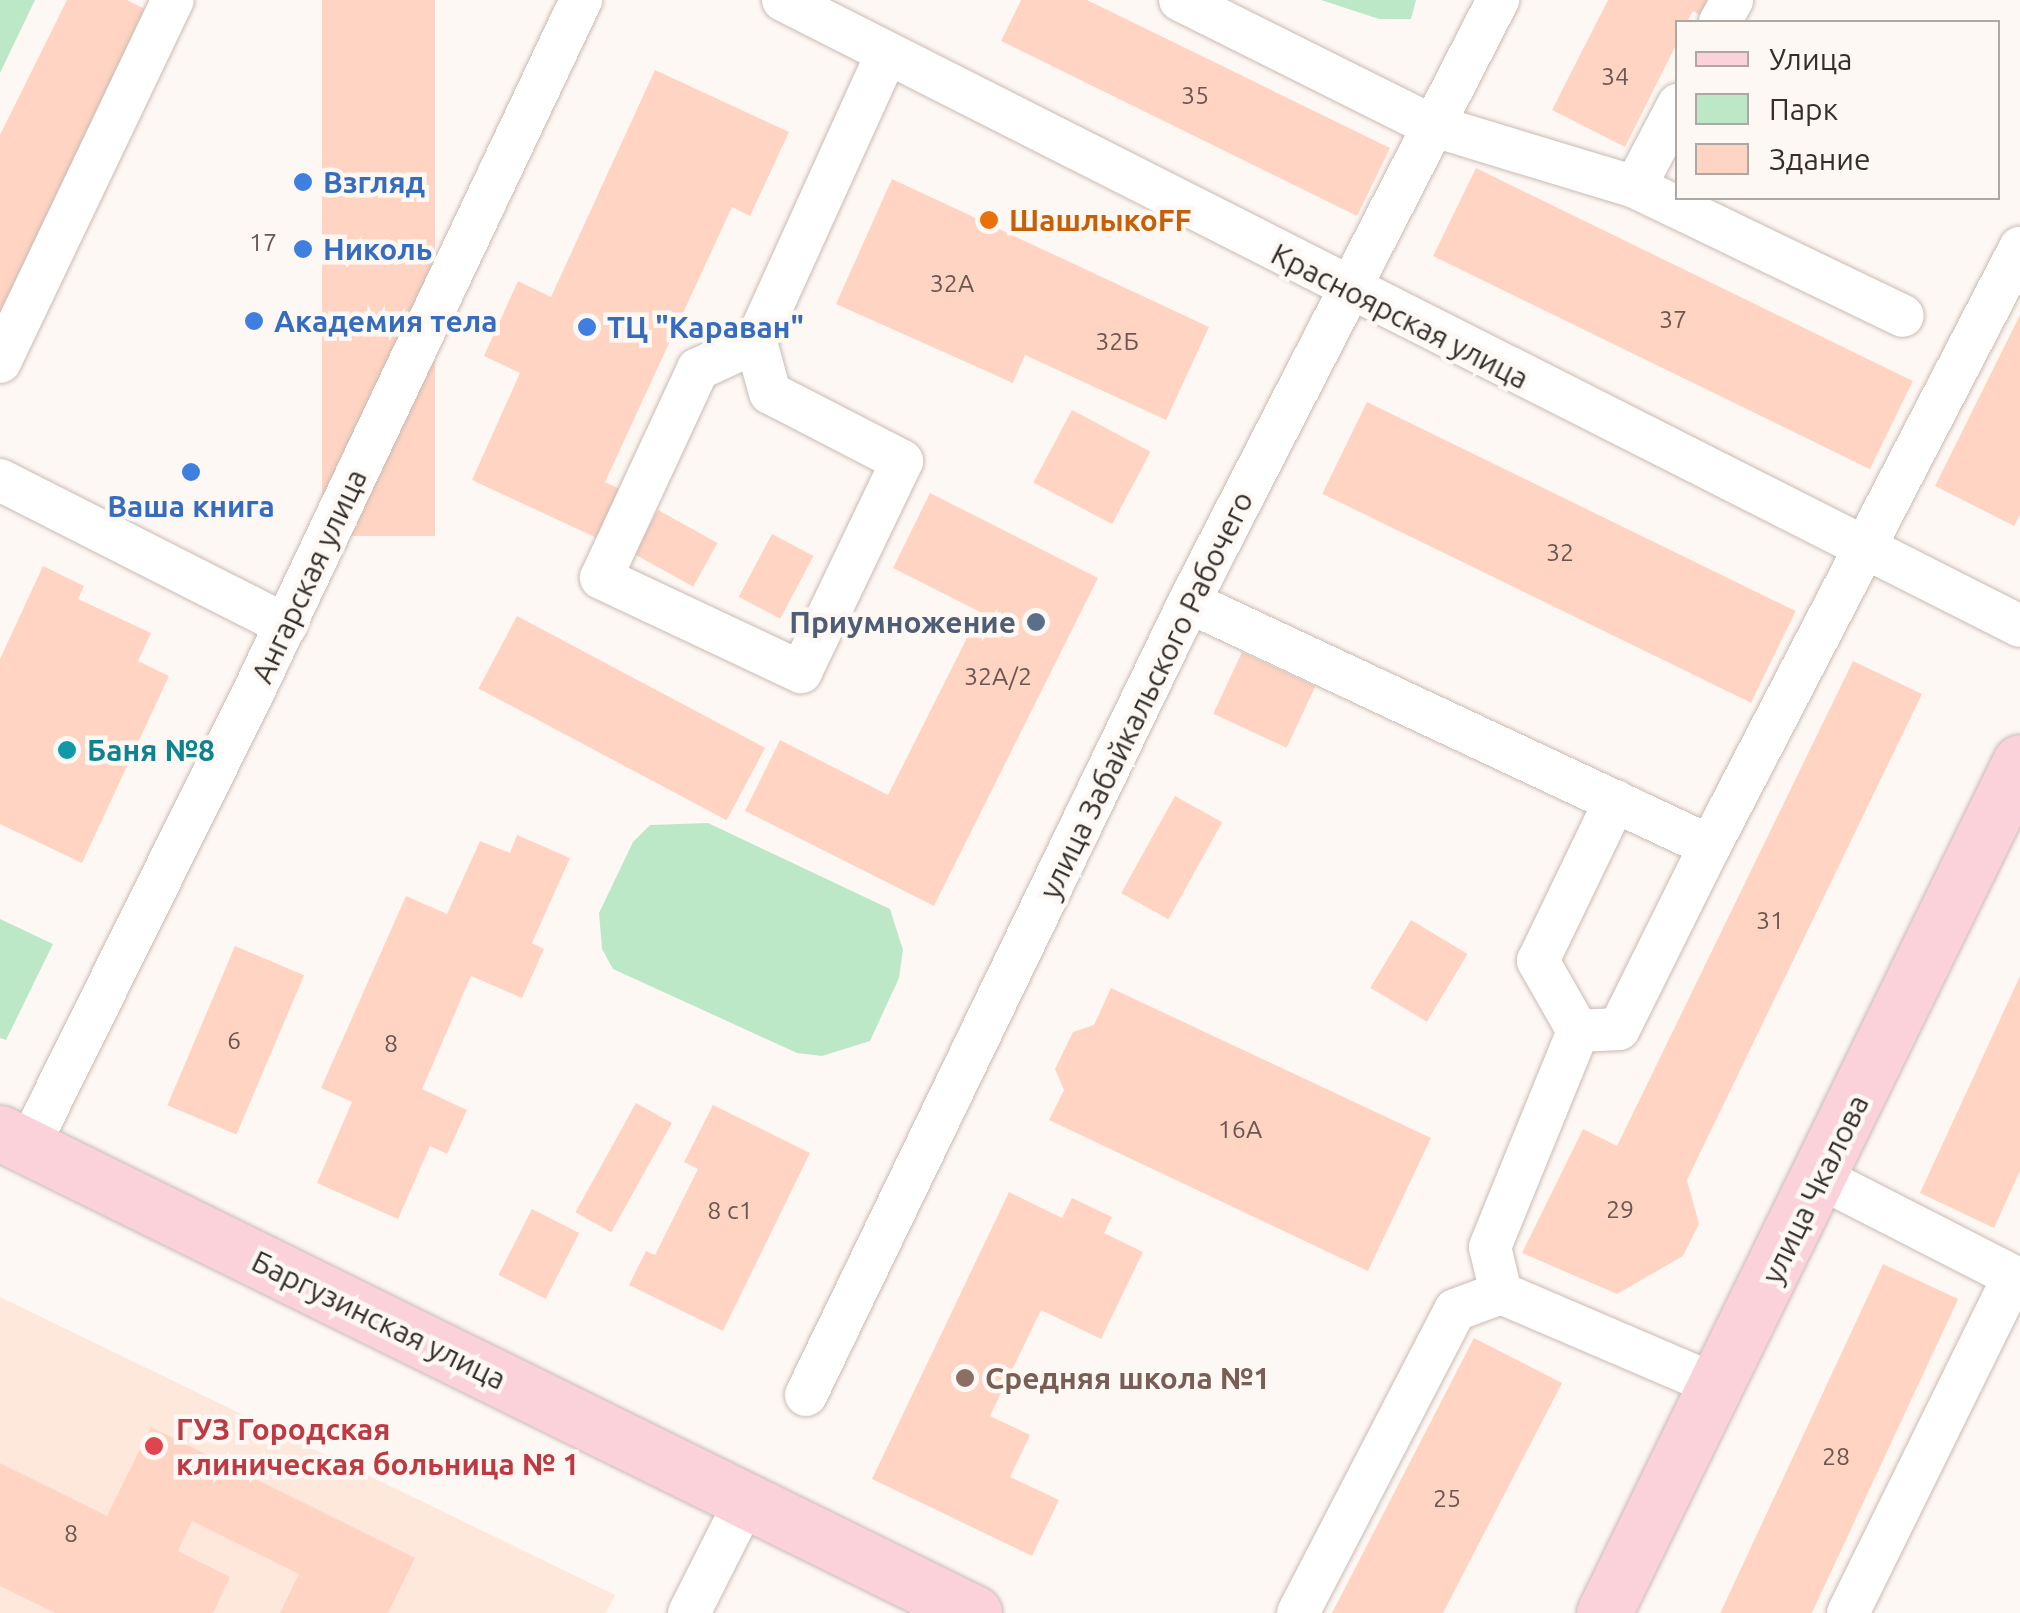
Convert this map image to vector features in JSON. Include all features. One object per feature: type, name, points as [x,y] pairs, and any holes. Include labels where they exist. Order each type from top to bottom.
[{"type":"main road","name":"улица Чкалова","points":[[1604,1613],[1720,1387],[2020,762]]},
{"type":"main road","name":"Баргузинская улица","points":[[14,1140],[961,1610]]},
{"type":"street","points":[[0,362],[173,0]]},
{"type":"street","name":"Ангарская улица","points":[[14,1140],[286,625],[581,0]]},
{"type":"street","name":"Красноярская улица","points":[[782,0],[830,11],[885,57],[2020,626]]},
{"type":"street","points":[[1180,0],[1431,125],[1635,187],[1903,316]]},
{"type":"street","name":"улица Забайкальского Рабочего","points":[[806,1395],[1188,602],[1493,1]]},
{"type":"street","points":[[756,342],[698,368],[601,578],[801,672],[902,461],[770,393],[756,342],[885,57]]},
{"type":"street","points":[[1635,187],[1675,111]]},
{"type":"street","points":[[1578,1031],[1619,1028],[2020,248]]},
{"type":"street","points":[[0,480],[286,625]]},
{"type":"street","points":[[1188,602],[1710,846]]},
{"type":"street","points":[[1578,1031],[1538,961],[1614,801]]},
{"type":"street","points":[[1501,1293],[1490,1247],[1578,1031]]},
{"type":"street","points":[[1821,1178],[2017,1278],[1848,1613]]},
{"type":"street","points":[[1298,1613],[1455,1310],[1501,1293],[1720,1387]]},
{"type":"street","points":[[689,1613],[746,1500]]},
{"type":"shaded area","name":"ГУЗ Городская клиническая больница № 1","points":[[0,1297],[615,1595],[606,1613],[0,1613]]},
{"type":"green space","points":[[0,0],[35,0],[0,73]]},
{"type":"green space","points":[[1321,0],[1416,0],[1411,19],[1379,19]]},
{"type":"green space","points":[[708,823],[890,909],[903,950],[899,978],[870,1041],[822,1056],[797,1053],[613,969],[602,949],[599,913],[633,842],[650,825]]},
{"type":"green space","points":[[0,919],[53,944],[6,1040],[0,1038]]},
{"type":"building","points":[[67,0],[127,0],[151,12],[0,316],[0,135]]},
{"type":"building","points":[[322,0],[435,0],[435,536],[322,536]]},
{"type":"building","points":[[1021,0],[1087,0],[1390,148],[1357,216],[1001,41]]},
{"type":"building","points":[[1608,0],[1712,0],[1703,17],[1693,11],[1688,20],[1675,20],[1675,47],[1625,147],[1552,110]]},
{"type":"building","name":"ТЦ \"Караван\"","points":[[655,70],[789,132],[750,216],[732,207],[605,482],[622,490],[599,539],[472,480],[520,373],[484,356],[518,281],[551,297]]},
{"type":"building","points":[[1476,168],[1913,381],[1870,469],[1433,256]]},
{"type":"building","points":[[892,179],[1209,327],[1166,420],[1025,355],[1013,383],[836,304]]},
{"type":"building","points":[[2020,315],[2020,515],[2014,526],[1935,486]]},
{"type":"building","points":[[1367,402],[1796,611],[1751,703],[1322,494]]},
{"type":"building","points":[[1072,410],[1151,452],[1112,524],[1034,482]]},
{"type":"building","points":[[930,493],[1098,578],[934,906],[745,811],[780,740],[888,795],[980,612],[893,568]]},
{"type":"building","points":[[658,510],[717,543],[693,587],[634,554]]},
{"type":"building","points":[[772,534],[813,556],[780,619],[739,597]]},
{"type":"building","name":"Баня №8","points":[[43,566],[84,586],[78,599],[151,633],[138,661],[169,676],[82,863],[0,824],[0,659]]},
{"type":"building","points":[[517,616],[765,748],[727,820],[479,688]]},
{"type":"building","points":[[1242,652],[1315,686],[1287,748],[1213,714]]},
{"type":"building","points":[[1853,661],[1922,694],[1687,1180],[1699,1224],[1683,1256],[1617,1294],[1522,1253],[1583,1129],[1617,1146]]},
{"type":"building","points":[[1175,796],[1222,822],[1168,919],[1121,893]]},
{"type":"building","points":[[517,835],[570,858],[532,943],[544,949],[522,998],[471,976],[422,1089],[467,1110],[447,1154],[430,1146],[398,1219],[317,1183],[352,1102],[321,1088],[406,896],[447,914],[480,841],[510,853]]},
{"type":"building","points":[[1411,920],[1468,954],[1427,1022],[1370,988]]},
{"type":"building","points":[[235,946],[304,975],[236,1135],[167,1105]]},
{"type":"building","points":[[2020,976],[2020,1171],[1994,1228],[1920,1193]]},
{"type":"building","points":[[1111,988],[1431,1138],[1368,1271],[1049,1120],[1064,1090],[1055,1069],[1073,1032],[1094,1025]]},
{"type":"building","points":[[636,1103],[672,1123],[611,1232],[575,1212]]},
{"type":"building","points":[[713,1105],[810,1153],[723,1331],[629,1285],[646,1251],[655,1255],[698,1169],[684,1162]]},
{"type":"building","name":"Средняя школа №1","points":[[1009,1192],[1062,1218],[1072,1198],[1112,1217],[1104,1233],[1143,1252],[1101,1339],[1041,1310],[990,1416],[1030,1435],[1010,1477],[1059,1500],[1032,1556],[872,1479]]},
{"type":"building","points":[[532,1209],[579,1233],[546,1299],[498,1275]]},
{"type":"building","points":[[1883,1264],[1958,1299],[1812,1613],[1720,1613]]},
{"type":"building","points":[[1474,1338],[1562,1383],[1443,1613],[1332,1613]]},
{"type":"building","points":[[151,1427],[415,1558],[388,1613],[280,1613],[299,1574],[192,1521],[178,1551],[230,1577],[213,1613],[55,1613],[0,1586],[0,1463],[107,1516]]},
{"type":"place","name":"Взгляд","points":[[303,182]]},
{"type":"place","name":"ШашлыкоFF","points":[[989,220]]},
{"type":"place","name":"Николь","points":[[303,249]]},
{"type":"place","name":"Академия тела","points":[[254,321]]},
{"type":"place","name":"ТЦ \"Караван\"","points":[[587,327]]},
{"type":"place","name":"Ваша книга","points":[[191,472]]},
{"type":"place","name":"Приумножение","points":[[1036,622]]},
{"type":"place","name":"Баня №8","points":[[67,750]]},
{"type":"place","name":"Средняя школа №1","points":[[965,1378]]},
{"type":"place","name":"ГУЗ Городская клиническая больница № 1","points":[[154,1446]]}]
